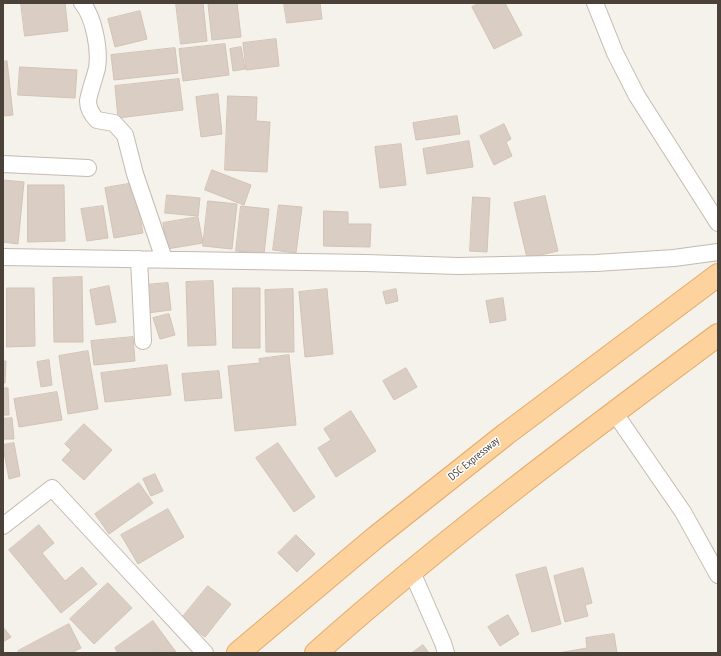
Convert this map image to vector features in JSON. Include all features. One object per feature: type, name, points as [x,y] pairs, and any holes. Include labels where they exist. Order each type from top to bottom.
[{"type":"main road","name":"DSC Expressway","points":[[238,653],[376,537],[506,434],[718,275]]},
{"type":"main road","points":[[316,653],[478,517],[614,412],[718,335]]},
{"type":"street","points":[[82,3],[87,8],[95,33],[98,55],[97,68],[88,101],[91,114],[97,120],[114,123],[125,135],[135,174],[164,259]]},
{"type":"street","points":[[595,3],[616,53],[637,96],[718,223]]},
{"type":"street","points":[[3,164],[88,168]]},
{"type":"street","points":[[3,257],[358,262],[458,266],[596,263],[674,258],[718,252]]},
{"type":"street","points":[[139,259],[143,341]]},
{"type":"street","points":[[614,412],[684,512],[718,575]]},
{"type":"street","points":[[3,526],[52,488],[205,653]]},
{"type":"street","points":[[412,572],[446,653]]},
{"type":"building","points":[[21,3],[65,3],[68,31],[25,36]]},
{"type":"building","points":[[176,3],[203,3],[207,41],[181,44]]},
{"type":"building","points":[[237,3],[241,37],[212,40],[208,4]]},
{"type":"building","points":[[284,3],[320,3],[322,19],[287,23]]},
{"type":"building","points":[[480,3],[505,3],[522,35],[494,49],[472,7]]},
{"type":"building","points":[[140,11],[147,39],[115,47],[108,19]]},
{"type":"building","points":[[276,39],[279,66],[246,70],[243,43]]},
{"type":"building","points":[[225,44],[229,75],[183,81],[179,49]]},
{"type":"building","points":[[241,47],[245,69],[233,71],[230,49]]},
{"type":"building","points":[[175,48],[178,73],[114,80],[111,55]]},
{"type":"building","points":[[7,61],[13,115],[3,116],[3,62]]},
{"type":"building","points":[[20,67],[77,70],[75,98],[18,95]]},
{"type":"building","points":[[179,79],[183,110],[118,118],[115,86]]},
{"type":"building","points":[[218,94],[222,134],[201,137],[196,97]]},
{"type":"building","points":[[228,96],[257,97],[256,121],[270,122],[267,172],[225,170]]},
{"type":"building","points":[[457,116],[460,134],[416,140],[413,123]]},
{"type":"building","points":[[504,124],[511,139],[506,142],[512,156],[494,165],[480,136]]},
{"type":"building","points":[[469,141],[473,167],[427,174],[423,149]]},
{"type":"building","points":[[401,144],[406,185],[380,188],[375,147]]},
{"type":"building","points":[[212,170],[251,185],[244,205],[205,190]]},
{"type":"building","points":[[3,180],[24,182],[18,244],[3,242]]},
{"type":"building","points":[[134,183],[143,233],[114,238],[105,188]]},
{"type":"building","points":[[28,185],[64,185],[65,241],[28,242]]},
{"type":"building","points":[[167,195],[200,198],[198,216],[165,213]]},
{"type":"building","points":[[545,196],[558,251],[527,258],[514,203]]},
{"type":"building","points":[[473,197],[490,198],[487,252],[470,251]]},
{"type":"building","points":[[208,201],[237,204],[232,249],[203,246]]},
{"type":"building","points":[[279,205],[302,207],[296,253],[273,250]]},
{"type":"building","points":[[103,206],[108,238],[87,241],[81,209]]},
{"type":"building","points":[[241,206],[269,209],[264,254],[236,251]]},
{"type":"building","points":[[324,211],[348,212],[348,224],[371,224],[370,247],[324,246]]},
{"type":"building","points":[[198,217],[203,243],[167,249],[163,223]]},
{"type":"building","points":[[82,277],[83,342],[54,342],[53,278]]},
{"type":"building","points":[[213,281],[216,345],[188,346],[186,282]]},
{"type":"building","points":[[168,283],[171,310],[147,313],[144,285]]},
{"type":"building","points":[[109,286],[116,322],[96,325],[90,290]]},
{"type":"building","points":[[7,288],[34,288],[35,346],[7,347]]},
{"type":"building","points":[[233,288],[260,288],[260,348],[233,348]]},
{"type":"building","points":[[293,289],[294,352],[266,352],[265,290]]},
{"type":"building","points":[[327,289],[333,354],[305,357],[299,292]]},
{"type":"building","points":[[396,289],[398,301],[386,304],[383,292]]},
{"type":"building","points":[[503,298],[506,320],[490,323],[486,301]]},
{"type":"building","points":[[169,314],[175,335],[160,339],[153,318]]},
{"type":"building","points":[[133,337],[135,361],[94,365],[91,341]]},
{"type":"building","points":[[88,351],[98,409],[68,414],[59,356]]},
{"type":"building","points":[[289,355],[296,425],[235,431],[228,366],[260,363],[259,359]]},
{"type":"building","points":[[49,360],[52,385],[41,387],[37,362]]},
{"type":"building","points":[[3,361],[6,361],[5,383],[3,383]]},
{"type":"building","points":[[167,365],[171,395],[105,402],[101,373]]},
{"type":"building","points":[[406,368],[417,387],[394,400],[383,381]]},
{"type":"building","points":[[219,371],[222,398],[185,401],[182,374]]},
{"type":"building","points":[[3,388],[8,388],[9,415],[3,415]]},
{"type":"building","points":[[57,392],[62,420],[19,427],[14,399]]},
{"type":"building","points":[[351,411],[376,451],[336,477],[318,448],[331,440],[324,429]]},
{"type":"building","points":[[12,418],[14,439],[3,439],[3,419]]},
{"type":"building","points":[[84,424],[112,450],[84,480],[62,460],[71,450],[65,444]]},
{"type":"building","points":[[14,443],[20,476],[9,479],[4,452],[3,453],[3,445]]},
{"type":"building","points":[[278,443],[315,497],[294,512],[256,458]]},
{"type":"building","points":[[155,474],[163,491],[151,496],[143,479]]},
{"type":"building","points":[[139,483],[153,503],[109,534],[95,514]]},
{"type":"building","points":[[168,509],[184,537],[138,564],[121,535]]},
{"type":"building","points":[[39,525],[54,543],[42,553],[65,581],[82,567],[97,584],[61,613],[9,550]]},
{"type":"building","points":[[296,535],[315,554],[297,572],[278,553]]},
{"type":"building","points":[[546,567],[561,624],[532,632],[516,575]]},
{"type":"building","points":[[583,568],[592,603],[585,605],[588,616],[565,622],[554,576]]},
{"type":"building","points":[[108,583],[132,608],[94,644],[70,619]]},
{"type":"building","points":[[208,586],[231,604],[205,637],[181,619]]},
{"type":"building","points":[[508,615],[519,634],[500,646],[488,627]]},
{"type":"building","points":[[153,621],[176,652],[118,653],[115,648]]},
{"type":"building","points":[[69,624],[81,648],[71,653],[19,653],[18,651]]},
{"type":"building","points":[[3,627],[11,637],[3,642]]},
{"type":"building","points":[[614,634],[617,653],[558,653],[587,648],[586,638]]},
{"type":"building","points":[[423,645],[429,653],[412,653]]}]
